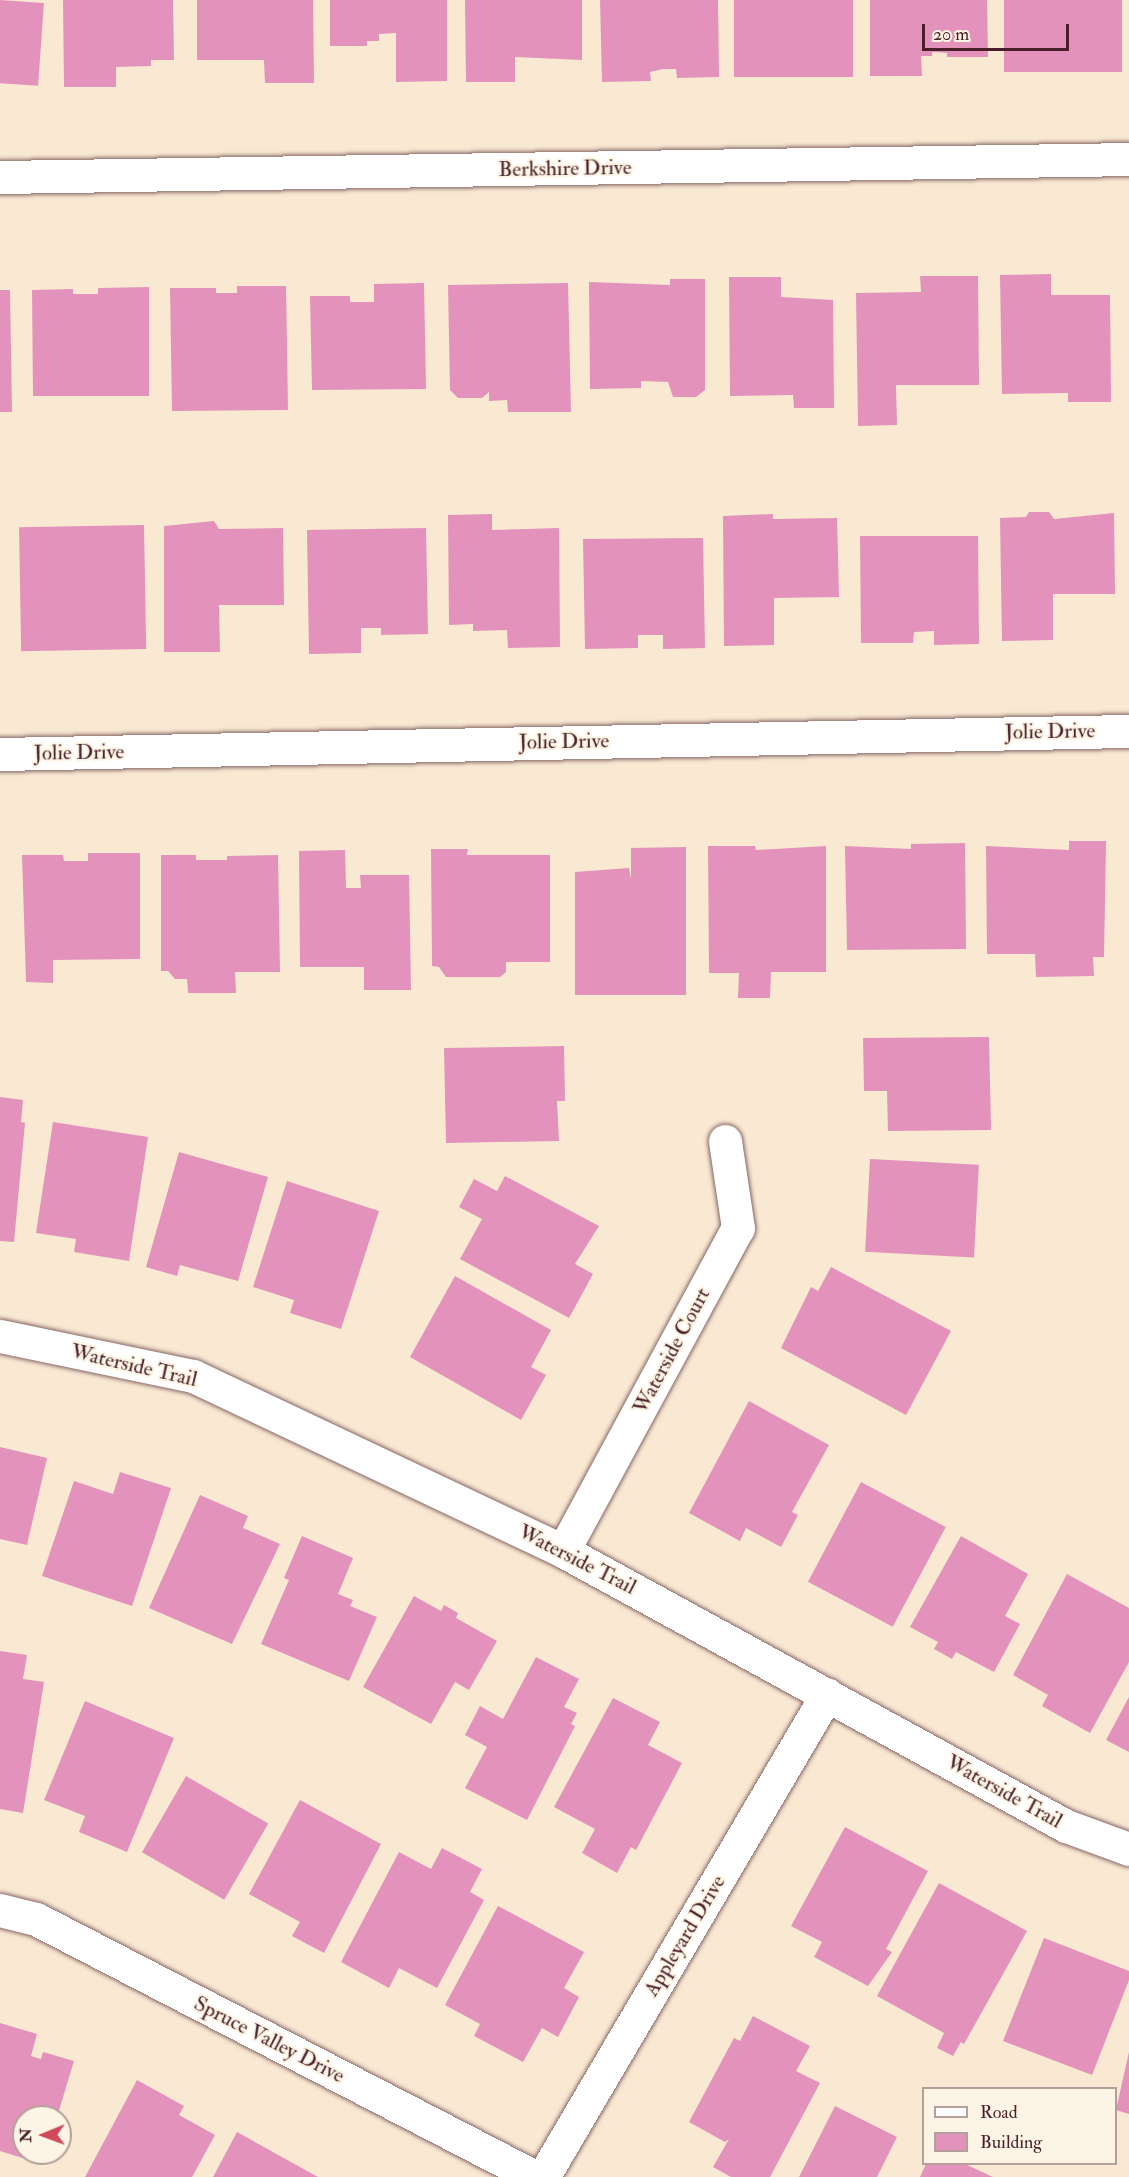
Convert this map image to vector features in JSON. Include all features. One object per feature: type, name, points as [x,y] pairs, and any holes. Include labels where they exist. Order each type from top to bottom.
[{"type":"street","name":"Berkshire Drive","points":[[0,177],[1129,159]]},
{"type":"street","name":"Jolie Drive","points":[[0,754],[1129,731]]},
{"type":"street","name":"Waterside Court","points":[[563,1551],[738,1228],[725,1141]]},
{"type":"street","name":"Waterside Trail","points":[[0,1336],[193,1376],[563,1551],[1066,1826],[1129,1849]]},
{"type":"street","name":"Appleyard Drive","points":[[543,2177],[827,1695]]},
{"type":"street","name":"Spruce Valley Drive","points":[[0,1910],[36,1919],[535,2177]]},
{"type":"building","points":[[0,0],[44,3],[38,86],[0,83]]},
{"type":"building","points":[[63,0],[173,0],[174,60],[151,60],[151,66],[116,67],[116,87],[64,87]]},
{"type":"building","points":[[197,0],[313,0],[314,83],[265,83],[264,60],[197,60]]},
{"type":"building","points":[[330,0],[447,0],[447,81],[396,82],[396,33],[379,34],[379,41],[367,41],[367,46],[330,46]]},
{"type":"building","points":[[465,0],[582,0],[582,60],[515,57],[515,82],[466,82]]},
{"type":"building","points":[[600,0],[718,0],[719,77],[677,78],[676,69],[663,69],[650,72],[651,81],[602,82]]},
{"type":"building","points":[[734,0],[853,0],[853,77],[734,77]]},
{"type":"building","points":[[870,0],[987,0],[988,57],[947,57],[947,53],[932,52],[932,56],[921,56],[922,76],[870,76]]},
{"type":"building","points":[[1004,0],[1122,0],[1122,72],[1004,72]]},
{"type":"building","points":[[1051,274],[1051,295],[1110,295],[1111,402],[1068,402],[1068,393],[1002,394],[1000,275]]},
{"type":"building","points":[[920,276],[978,276],[979,385],[896,385],[897,425],[858,426],[856,293],[921,292]]},
{"type":"building","points":[[729,277],[781,277],[781,297],[833,300],[834,408],[794,408],[793,395],[730,396]]},
{"type":"building","points":[[670,279],[705,279],[705,390],[696,397],[673,397],[668,382],[641,381],[641,388],[590,389],[589,282],[670,285]]},
{"type":"building","points":[[424,283],[426,389],[312,390],[310,296],[350,296],[350,302],[374,302],[374,284]]},
{"type":"building","points":[[568,283],[571,412],[508,412],[507,400],[489,401],[489,392],[482,398],[458,398],[450,390],[448,285]]},
{"type":"building","points":[[237,286],[286,286],[288,410],[172,411],[170,288],[216,288],[216,293],[237,293]]},
{"type":"building","points":[[149,287],[149,396],[33,396],[32,290],[73,289],[73,294],[98,294],[98,288]]},
{"type":"building","points":[[0,290],[10,290],[12,412],[0,412]]},
{"type":"building","points":[[1029,512],[1049,512],[1054,519],[1114,513],[1115,594],[1053,594],[1053,640],[1002,641],[1000,518],[1026,517]]},
{"type":"building","points":[[492,514],[492,530],[559,528],[560,647],[508,648],[507,630],[473,631],[473,624],[449,625],[448,515]]},
{"type":"building","points":[[773,514],[773,519],[837,518],[839,597],[774,598],[774,645],[724,646],[723,516]]},
{"type":"building","points":[[214,521],[219,529],[283,528],[284,605],[219,605],[220,652],[164,652],[164,526]]},
{"type":"building","points":[[144,525],[146,649],[21,651],[19,527]]},
{"type":"building","points":[[426,528],[428,634],[381,635],[381,628],[361,628],[361,653],[309,654],[307,530]]},
{"type":"building","points":[[860,536],[978,536],[979,644],[934,645],[934,631],[914,632],[913,643],[861,643]]},
{"type":"building","points":[[703,538],[705,648],[663,649],[663,635],[638,635],[638,648],[585,649],[583,539]]},
{"type":"building","points":[[1069,841],[1106,841],[1104,957],[1093,957],[1094,976],[1036,977],[1035,954],[987,954],[986,846],[1069,850]]},
{"type":"building","points":[[965,843],[966,949],[847,950],[845,846],[911,849],[911,844]]},
{"type":"building","points":[[708,846],[755,846],[756,850],[826,846],[826,972],[771,972],[770,998],[738,998],[739,973],[709,973]]},
{"type":"building","points":[[686,847],[686,995],[575,995],[575,872],[629,868],[631,879],[631,848]]},
{"type":"building","points":[[431,849],[468,849],[467,855],[550,855],[550,962],[506,962],[506,972],[500,977],[446,977],[439,967],[432,966]]},
{"type":"building","points":[[345,850],[346,888],[361,888],[360,875],[409,875],[411,990],[364,990],[364,967],[300,967],[299,851]]},
{"type":"building","points":[[88,853],[140,853],[140,959],[53,960],[53,983],[26,982],[22,855],[63,855],[64,861],[88,861]]},
{"type":"building","points":[[161,855],[196,855],[196,860],[227,860],[227,856],[278,855],[280,972],[235,972],[236,993],[188,993],[187,979],[175,979],[168,971],[161,971]]},
{"type":"building","points":[[989,1037],[991,1130],[888,1131],[887,1091],[864,1091],[863,1038]]},
{"type":"building","points":[[564,1046],[565,1101],[557,1101],[559,1141],[446,1143],[444,1048]]},
{"type":"building","points":[[0,1097],[23,1100],[21,1122],[25,1123],[14,1242],[0,1241]]},
{"type":"building","points":[[53,1122],[148,1137],[129,1261],[74,1252],[76,1239],[36,1233]]},
{"type":"building","points":[[179,1152],[268,1177],[238,1281],[180,1265],[177,1276],[146,1267]]},
{"type":"building","points":[[870,1159],[979,1165],[974,1258],[865,1252]]},
{"type":"building","points":[[505,1176],[599,1226],[575,1264],[593,1274],[569,1318],[460,1259],[482,1219],[459,1207],[474,1179],[497,1191]]},
{"type":"building","points":[[287,1181],[379,1211],[341,1329],[290,1313],[294,1300],[253,1287]]},
{"type":"building","points":[[831,1267],[951,1331],[906,1415],[781,1348],[811,1287],[818,1291]]},
{"type":"building","points":[[455,1276],[551,1330],[531,1367],[546,1375],[521,1420],[410,1357]]},
{"type":"building","points":[[749,1401],[829,1445],[792,1512],[798,1515],[781,1547],[746,1528],[740,1541],[689,1513]]},
{"type":"building","points":[[0,1447],[47,1458],[27,1545],[0,1539]]},
{"type":"building","points":[[120,1472],[171,1488],[132,1606],[42,1576],[74,1481],[113,1494]]},
{"type":"building","points":[[861,1482],[946,1527],[893,1627],[808,1582]]},
{"type":"building","points":[[200,1495],[248,1516],[243,1528],[280,1544],[232,1644],[149,1608]]},
{"type":"building","points":[[302,1536],[353,1558],[338,1594],[353,1600],[350,1606],[377,1617],[349,1681],[261,1644],[289,1580],[284,1578]]},
{"type":"building","points":[[961,1536],[1028,1574],[1005,1616],[1020,1624],[994,1672],[956,1652],[952,1659],[934,1649],[938,1642],[910,1627]]},
{"type":"building","points":[[1067,1574],[1129,1608],[1129,1662],[1090,1733],[1042,1706],[1048,1695],[1013,1675]]},
{"type":"building","points":[[414,1596],[441,1611],[444,1605],[458,1613],[456,1618],[497,1641],[469,1690],[455,1682],[431,1724],[363,1687]]},
{"type":"building","points":[[0,1651],[27,1655],[23,1679],[44,1682],[23,1813],[0,1809]]},
{"type":"building","points":[[536,1657],[579,1679],[564,1707],[577,1713],[571,1724],[575,1726],[527,1820],[465,1788],[487,1747],[465,1735],[480,1706],[503,1719]]},
{"type":"building","points":[[1129,1697],[1129,1752],[1106,1740]]},
{"type":"building","points":[[613,1698],[660,1722],[648,1745],[682,1763],[636,1850],[631,1847],[617,1873],[582,1853],[595,1829],[554,1807]]},
{"type":"building","points":[[85,1701],[174,1738],[127,1852],[79,1832],[85,1816],[44,1800]]},
{"type":"building","points":[[186,1776],[268,1824],[224,1900],[142,1852]]},
{"type":"building","points":[[300,1800],[381,1844],[324,1953],[292,1936],[300,1922],[249,1894]]},
{"type":"building","points":[[845,1827],[928,1871],[886,1949],[892,1952],[868,1986],[814,1957],[822,1942],[791,1926]]},
{"type":"building","points":[[442,1848],[482,1869],[470,1892],[484,1900],[437,1988],[399,1968],[389,1988],[341,1962],[399,1852],[431,1869]]},
{"type":"building","points":[[939,1883],[1027,1931],[964,2044],[961,2042],[953,2056],[937,2048],[944,2033],[877,1996]]},
{"type":"building","points":[[498,1906],[584,1952],[564,1988],[579,1997],[558,2037],[542,2028],[523,2062],[474,2036],[480,2024],[445,2005]]},
{"type":"building","points":[[1044,1938],[1129,1971],[1129,1980],[1092,2075],[1003,2041]]},
{"type":"building","points":[[753,2016],[810,2046],[796,2071],[820,2083],[770,2177],[731,2177],[713,2167],[729,2139],[725,2142],[689,2122],[734,2038],[740,2041]]},
{"type":"building","points":[[0,2023],[37,2034],[31,2056],[41,2059],[43,2052],[74,2061],[61,2105],[12,2105],[12,2155],[0,2151]]},
{"type":"building","points":[[1129,2052],[1129,2114],[1117,2110]]},
{"type":"building","points":[[137,2080],[184,2106],[179,2115],[215,2135],[192,2177],[85,2177]]},
{"type":"building","points":[[835,2106],[897,2137],[877,2177],[799,2177]]},
{"type":"building","points":[[237,2132],[318,2177],[213,2177]]},
{"type":"building","points":[[926,2165],[967,2165],[993,2177],[920,2177]]}]
